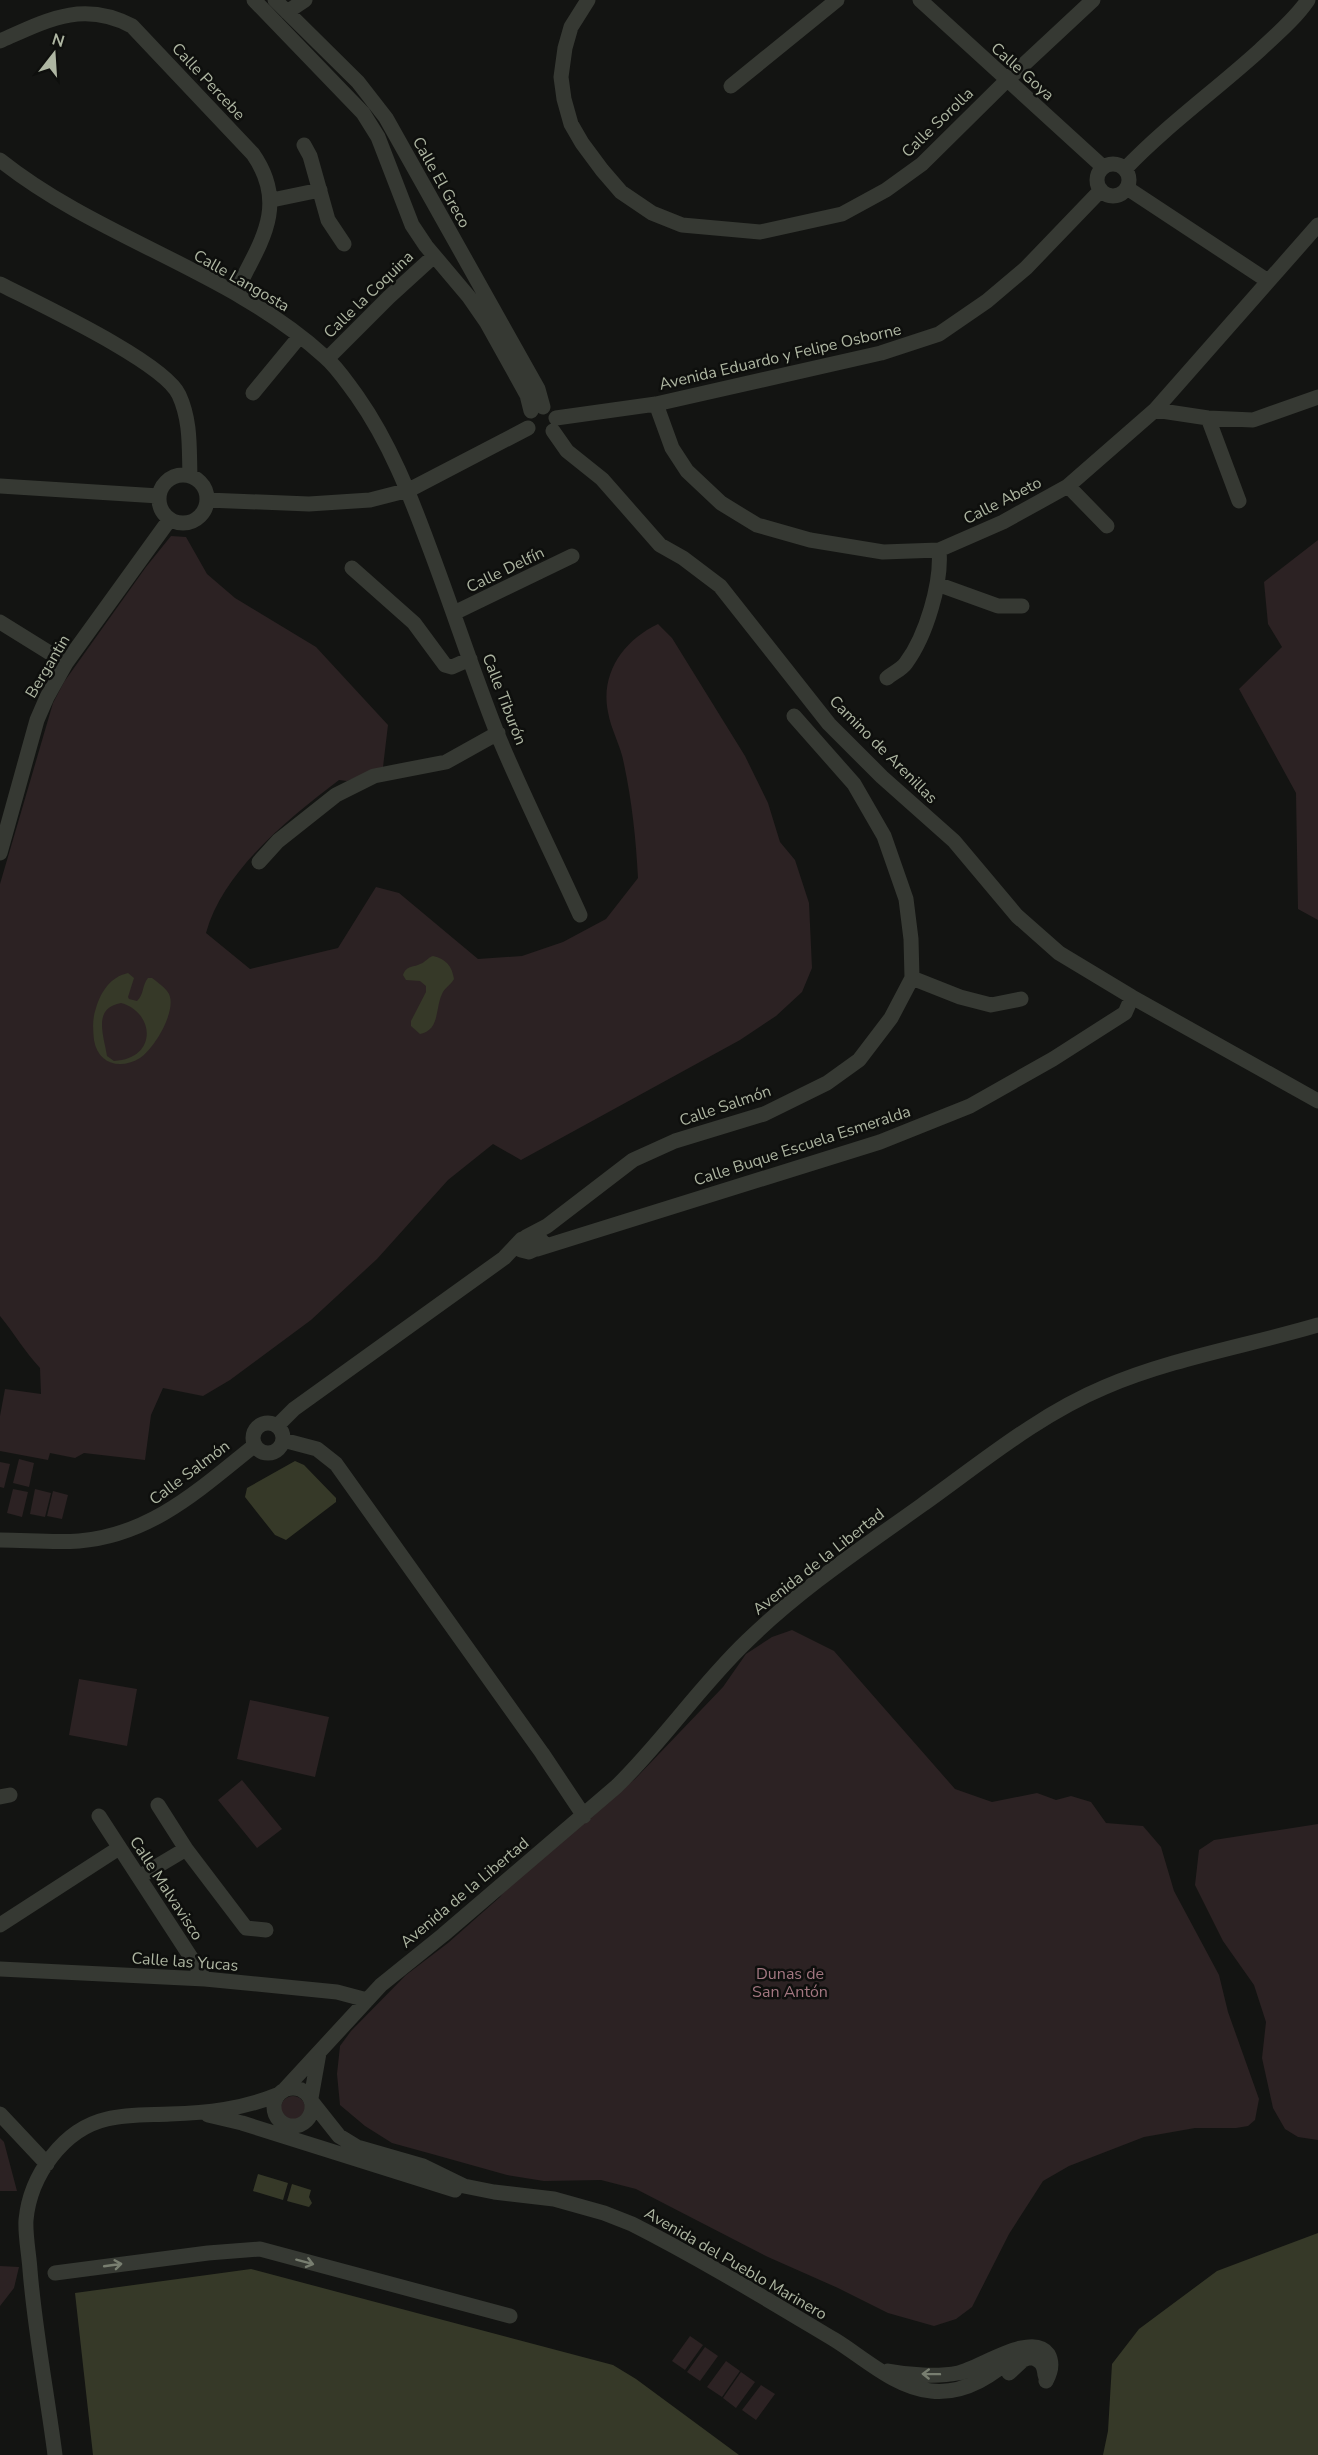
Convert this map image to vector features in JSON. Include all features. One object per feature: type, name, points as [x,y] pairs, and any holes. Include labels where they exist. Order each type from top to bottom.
[{"type":"street","points":[[254,0],[363,112],[378,137],[412,225],[487,323],[537,409]]},
{"type":"street","name":"Calle El Greco","points":[[275,0],[358,82],[386,118],[538,388],[537,409]]},
{"type":"street","points":[[287,12],[305,0]]},
{"type":"street","name":"Calle Sorolla","points":[[588,0],[571,27],[561,77],[571,124],[582,143],[621,192],[652,213],[682,225],[760,232],[842,214],[886,190],[922,164],[1093,0]]},
{"type":"street","points":[[731,86],[837,0]]},
{"type":"street","name":"Calle Goya","points":[[920,0],[1006,81],[1103,167]]},
{"type":"street","points":[[1125,169],[1299,14],[1308,0]]},
{"type":"street","name":"Calle Percebe","points":[[0,41],[61,14],[80,10],[98,11],[118,17],[132,26],[253,154],[265,171],[272,200],[269,218],[260,243],[235,293]]},
{"type":"street","points":[[304,145],[310,156],[328,220],[344,244]]},
{"type":"street","name":"Calle Langosta","points":[[0,160],[20,177],[235,293],[300,336],[327,358],[379,427],[409,490]]},
{"type":"street","points":[[1117,164],[1125,169],[1129,178],[1127,188],[1114,196],[1101,190],[1097,181],[1103,167],[1117,164]]},
{"type":"street","points":[[1127,188],[1268,281]]},
{"type":"street","points":[[272,200],[320,190]]},
{"type":"street","name":"Avenida Eduardo y Felipe Osborne","points":[[554,424],[656,404],[881,353],[939,334],[987,301],[1026,268],[1101,190]]},
{"type":"street","name":"Calle Abeto","points":[[656,404],[672,448],[687,471],[721,503],[757,525],[810,540],[883,552],[939,550],[1003,522],[1068,486],[1155,410],[1318,225]]},
{"type":"street","name":"Calle la Coquina","points":[[327,358],[434,256]]},
{"type":"street","points":[[0,284],[109,341],[160,372],[178,392],[188,422],[190,476]]},
{"type":"street","points":[[253,393],[300,336]]},
{"type":"street","points":[[1155,410],[1208,418],[1253,420],[1318,397]]},
{"type":"street","points":[[549,408],[554,424],[539,436],[528,428],[527,419],[537,409],[549,408]]},
{"type":"street","points":[[1208,418],[1239,501]]},
{"type":"street","name":"Camino de Arenillas","points":[[554,424],[567,451],[602,479],[660,545],[683,558],[720,586],[830,724],[882,777],[954,841],[1017,916],[1059,953],[1132,997],[1318,1101]]},
{"type":"street","points":[[207,501],[309,504],[370,500],[409,490],[528,428]]},
{"type":"street","points":[[190,476],[203,485],[207,501],[205,510],[189,523],[179,523],[170,519],[160,505],[159,496],[162,489],[174,477],[190,476]]},
{"type":"street","points":[[0,486],[159,496]]},
{"type":"street","points":[[1068,486],[1107,526]]},
{"type":"street","name":"Calle Tiburón","points":[[409,490],[498,733],[580,915]]},
{"type":"street","name":"Bergantin","points":[[0,853],[6,804],[46,697],[66,663],[170,519]]},
{"type":"street","points":[[887,678],[905,664],[934,602],[941,566],[939,550]]},
{"type":"street","name":"Calle Delfín","points":[[454,614],[572,556]]},
{"type":"street","points":[[352,568],[414,623],[444,665],[452,667],[470,659]]},
{"type":"street","points":[[938,584],[998,606],[1022,606]]},
{"type":"street","points":[[0,622],[66,663]]},
{"type":"street","name":"Calle Salmón","points":[[535,1241],[633,1160],[675,1141],[764,1114],[826,1083],[859,1060],[891,1018],[912,978],[911,939],[906,899],[884,836],[854,784],[794,716]]},
{"type":"street","points":[[259,862],[278,841],[336,795],[374,776],[446,762],[498,733]]},
{"type":"street","points":[[912,978],[960,997],[991,1005],[1021,999]]},
{"type":"street","name":"Calle Buque Escuela Esmeralda","points":[[280,1433],[294,1409],[504,1258],[535,1241],[558,1242],[880,1142],[970,1106],[1053,1059],[1125,1013],[1132,997]]},
{"type":"street","name":"Avenida de la Libertad","points":[[281,2092],[367,2000],[528,1860],[584,1816],[638,1766],[745,1642],[781,1609],[1018,1435],[1076,1401],[1163,1365],[1318,1325]]},
{"type":"street","points":[[280,1433],[278,1449],[263,1452],[255,1445],[253,1435],[258,1426],[267,1423],[280,1433],[317,1449],[336,1464],[542,1753],[584,1816]]},
{"type":"street","name":"Calle Salmón","points":[[0,1540],[80,1541],[121,1533],[156,1520],[195,1493],[255,1445]]},
{"type":"street","points":[[158,1805],[186,1849],[246,1928],[266,1930]]},
{"type":"street","name":"Calle Malvavisco","points":[[99,1816],[205,1979]]},
{"type":"street","points":[[0,1925],[119,1848]]},
{"type":"street","points":[[139,1877],[186,1849]]},
{"type":"street","name":"Calle las Yucas","points":[[0,1969],[205,1979],[337,1992],[367,2000]]},
{"type":"street","points":[[311,2100],[300,2088],[281,2092],[274,2101],[275,2114],[287,2125],[305,2122],[310,2116],[319,2053]]},
{"type":"street","name":"Avenida del Pueblo Marinero","points":[[55,2455],[32,2287],[26,2220],[33,2188],[47,2164],[57,2149],[81,2128],[95,2122],[139,2115],[196,2113],[249,2106],[281,2092]]},
{"type":"street","name":"Avenida del Pueblo Marinero","points":[[311,2100],[339,2136],[348,2143],[423,2166],[464,2186],[494,2193]]},
{"type":"street","name":"Avenida del Pueblo Marinero","points":[[196,2113],[242,2123],[412,2174],[451,2189],[554,2199],[604,2213],[632,2224],[882,2370],[893,2379],[916,2389],[968,2392],[987,2387],[1005,2376],[1023,2360],[1032,2357],[1040,2360],[1044,2367],[1046,2380],[1051,2367],[1050,2358],[1044,2349],[1032,2346],[1001,2354],[978,2366],[957,2373],[907,2373],[882,2370]]},
{"type":"street","points":[[0,2114],[47,2164]]},
{"type":"street","name":"Avenida del Pueblo Marinero","points":[[214,2117],[242,2115],[287,2125],[331,2141],[367,2162]]},
{"type":"street","points":[[55,2273],[208,2253],[260,2249],[510,2316]]},
{"type":"street","name":"Avenida del Pueblo Marinero","points":[[944,2391],[983,2380],[1006,2363],[1018,2350]]},
{"type":"green space","points":[[171,536],[186,537],[207,574],[235,598],[316,647],[388,725],[383,767],[347,781],[339,780],[279,829],[242,867],[227,888],[206,933],[250,969],[338,948],[376,887],[399,893],[478,959],[522,956],[563,942],[606,919],[638,878],[635,835],[623,757],[608,712],[606,698],[608,684],[611,671],[625,649],[635,639],[658,624],[672,638],[745,756],[768,803],[780,842],[795,860],[809,903],[812,968],[802,992],[776,1016],[740,1040],[521,1160],[493,1144],[448,1180],[377,1259],[311,1320],[230,1380],[203,1396],[163,1388],[151,1415],[145,1460],[84,1453],[75,1458],[50,1453],[48,1460],[0,1451],[0,1416],[5,1389],[41,1394],[40,1368],[0,1316],[0,884],[53,703],[64,682],[146,567]]},
{"type":"green space","points":[[1318,540],[1318,920],[1298,909],[1296,793],[1239,689],[1282,647],[1268,624],[1264,582]]},
{"type":"green space","points":[[19,1459],[34,1463],[29,1487],[13,1483]]},
{"type":"green space","points":[[0,1462],[10,1464],[4,1488],[0,1487]]},
{"type":"green space","points":[[13,1489],[28,1492],[22,1517],[7,1513]]},
{"type":"green space","points":[[35,1489],[51,1493],[45,1517],[30,1514]]},
{"type":"green space","points":[[53,1491],[68,1495],[62,1519],[47,1516]]},
{"type":"green space","name":"Dunas de San Antón","points":[[792,1630],[834,1651],[955,1789],[992,1802],[1037,1793],[1056,1800],[1071,1796],[1091,1802],[1106,1823],[1143,1826],[1161,1847],[1174,1891],[1219,1975],[1228,2012],[1259,2099],[1255,2120],[1248,2126],[1195,2128],[1144,2137],[1069,2166],[1043,2181],[1009,2234],[972,2307],[956,2319],[934,2326],[888,2313],[768,2257],[636,2189],[601,2180],[544,2181],[507,2175],[392,2143],[365,2126],[340,2105],[337,2074],[340,2046],[351,2031],[406,1975],[448,1943],[500,1897],[513,1879],[635,1779],[723,1687],[746,1654],[772,1637]]},
{"type":"green space","points":[[79,1679],[137,1689],[127,1746],[69,1735]]},
{"type":"green space","points":[[250,1700],[329,1717],[315,1777],[237,1759]]},
{"type":"green space","points":[[242,1780],[282,1829],[257,1848],[218,1800]]},
{"type":"green space","points":[[1318,1824],[1318,2140],[1298,2137],[1285,2129],[1273,2108],[1262,2058],[1266,2022],[1254,1985],[1223,1941],[1195,1885],[1199,1850],[1214,1840]]},
{"type":"green space","points":[[293,2096],[302,2099],[305,2108],[302,2117],[293,2120],[284,2117],[281,2108],[284,2099]]},
{"type":"green space","points":[[0,2138],[4,2142],[17,2191],[0,2191]]},
{"type":"green space","points":[[0,2266],[19,2267],[14,2288],[0,2306]]},
{"type":"green space","points":[[690,2336],[703,2345],[685,2370],[672,2361]]},
{"type":"green space","points":[[705,2347],[718,2356],[700,2381],[687,2372]]},
{"type":"green space","points":[[726,2361],[740,2371],[722,2397],[707,2387]]},
{"type":"green space","points":[[741,2372],[755,2382],[736,2408],[723,2398]]},
{"type":"green space","points":[[761,2385],[775,2394],[756,2420],[742,2410]]},
{"type":"shaded area","points":[[433,956],[448,964],[454,979],[442,994],[434,1024],[426,1032],[420,1034],[411,1026],[411,1021],[426,992],[426,986],[420,981],[406,980],[403,975],[408,968]]},
{"type":"shaded area","points":[[128,973],[134,978],[129,999],[137,1001],[146,981],[152,978],[168,992],[171,1001],[163,1029],[152,1047],[132,1062],[118,1064],[100,1055],[94,1040],[93,1024],[101,996],[111,982]],"holes":[[[121,1003],[132,1008],[145,1025],[147,1035],[145,1044],[128,1058],[114,1061],[107,1056],[102,1032],[103,1017],[112,1006]]]},
{"type":"shaded area","points":[[295,1461],[304,1465],[336,1498],[336,1502],[286,1540],[275,1535],[245,1497],[247,1488]]},
{"type":"shaded area","points":[[258,2174],[288,2183],[283,2200],[253,2191]]},
{"type":"shaded area","points":[[292,2184],[311,2190],[309,2197],[312,2203],[309,2207],[287,2201]]},
{"type":"shaded area","points":[[1318,2233],[1318,2455],[1103,2455],[1108,2431],[1112,2364],[1139,2329],[1217,2271]]},
{"type":"shaded area","points":[[251,2269],[613,2365],[636,2379],[739,2455],[93,2455],[75,2293]]}]
